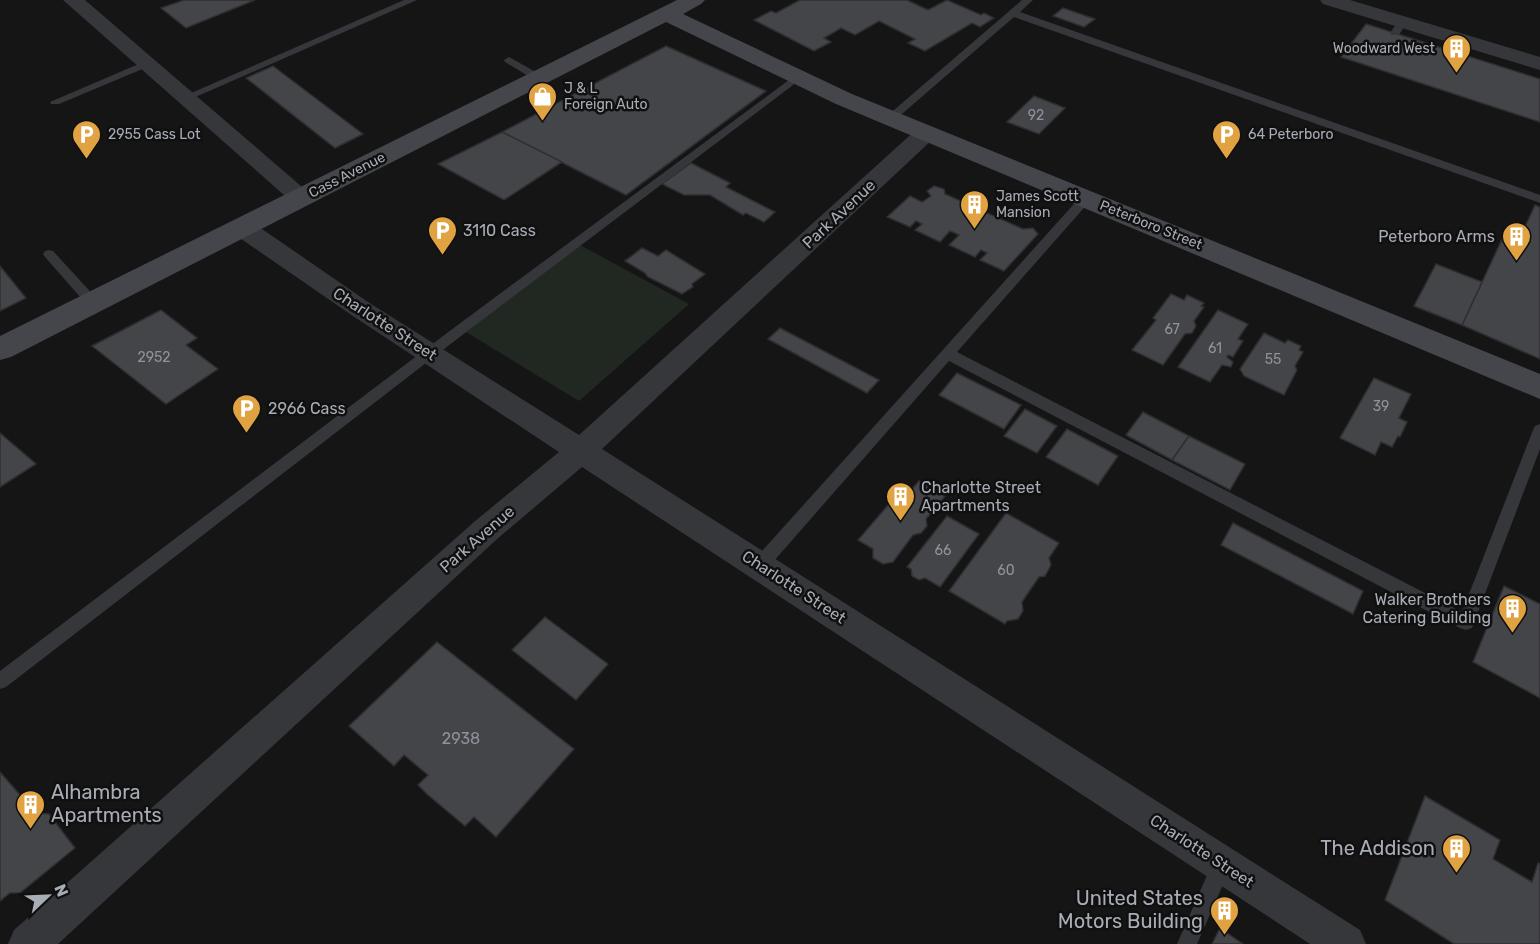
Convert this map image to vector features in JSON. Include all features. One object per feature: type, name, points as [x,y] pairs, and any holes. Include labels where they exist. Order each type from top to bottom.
[{"type":"street","points":[[73,0],[301,198]]},
{"type":"street","name":"Cass Avenue","points":[[0,349],[694,0]]},
{"type":"street","points":[[1330,0],[1399,28],[1540,64]]},
{"type":"street","name":"Peterboro Street","points":[[666,14],[797,77],[926,133],[1540,387]]},
{"type":"street","name":"Park Avenue","points":[[28,944],[476,538],[607,428],[926,133]]},
{"type":"street","name":"Charlotte Street","points":[[243,228],[355,306],[1346,944]]},
{"type":"lane","points":[[187,97],[412,0]]},
{"type":"lane","points":[[891,118],[1028,0]]},
{"type":"lane","points":[[1013,13],[1540,199]]},
{"type":"lane","points":[[509,60],[540,78]]},
{"type":"lane","points":[[56,102],[148,63]]},
{"type":"lane","points":[[0,681],[797,77]]},
{"type":"lane","points":[[760,565],[1086,198]]},
{"type":"lane","points":[[50,254],[93,303]]},
{"type":"lane","points":[[948,354],[1466,623],[1540,430]]},
{"type":"lane","points":[[1187,944],[1222,864]]},
{"type":"shaded area","points":[[580,245],[689,304],[579,401],[466,332]]},
{"type":"building","points":[[184,0],[255,0],[186,28],[161,8]]},
{"type":"building","points":[[800,0],[907,0],[928,10],[947,0],[981,15],[984,13],[994,18],[980,27],[972,23],[925,51],[908,43],[915,39],[879,21],[855,35],[841,28],[824,38],[831,42],[814,51],[754,20],[771,11],[776,13]]},
{"type":"building","points":[[1063,8],[1095,19],[1084,27],[1053,16]]},
{"type":"building","name":"Woodward West","points":[[1366,24],[1540,79],[1540,122],[1341,57]]},
{"type":"building","points":[[666,46],[766,91],[626,195],[502,132]]},
{"type":"building","points":[[273,66],[363,134],[335,148],[246,78]]},
{"type":"building","points":[[1034,96],[1065,108],[1039,134],[1007,122]]},
{"type":"building","points":[[502,132],[562,162],[504,200],[438,164]]},
{"type":"building","points":[[691,163],[730,183],[726,187],[775,212],[764,222],[746,213],[743,215],[710,195],[684,195],[662,184]]},
{"type":"building","name":"James Scott Mansion","points":[[934,186],[944,189],[945,194],[1023,229],[1033,228],[1038,234],[1004,271],[980,260],[987,253],[981,250],[975,257],[949,245],[959,235],[950,231],[940,242],[915,230],[922,224],[916,221],[910,227],[887,217],[910,196],[922,202],[931,196],[927,191]]},
{"type":"building","name":"Peterboro Arms","points":[[1535,205],[1540,207],[1540,359],[1462,325],[1504,235],[1519,240]]},
{"type":"building","points":[[642,248],[658,256],[666,250],[705,274],[692,284],[693,287],[682,294],[648,277],[625,261]]},
{"type":"building","points":[[1436,264],[1482,282],[1462,325],[1414,306]]},
{"type":"building","points":[[0,266],[26,298],[0,311]]},
{"type":"building","points":[[1171,294],[1184,300],[1187,295],[1204,303],[1201,306],[1204,307],[1194,321],[1196,326],[1192,333],[1185,334],[1163,365],[1132,350],[1156,320],[1153,318]]},
{"type":"building","points":[[161,310],[197,338],[186,345],[218,369],[166,404],[92,346]]},
{"type":"building","points":[[1218,310],[1248,324],[1238,339],[1243,341],[1233,357],[1228,355],[1227,357],[1233,362],[1231,367],[1222,365],[1210,382],[1178,367]]},
{"type":"building","points":[[780,328],[879,380],[867,393],[768,339]]},
{"type":"building","points":[[1264,333],[1285,343],[1288,340],[1301,346],[1299,350],[1303,352],[1284,395],[1244,376],[1240,369]]},
{"type":"building","points":[[957,373],[1021,405],[1004,429],[939,395]]},
{"type":"building","points":[[1374,378],[1411,394],[1399,418],[1407,422],[1400,437],[1398,436],[1392,447],[1381,442],[1375,455],[1340,438]]},
{"type":"building","points":[[1025,409],[1057,426],[1037,453],[1004,436]]},
{"type":"building","points":[[1143,412],[1189,436],[1172,460],[1126,435]]},
{"type":"building","points":[[1067,429],[1118,456],[1098,485],[1046,457]]},
{"type":"building","points":[[0,433],[36,464],[0,487]]},
{"type":"building","points":[[1189,436],[1245,464],[1230,490],[1172,460]]},
{"type":"building","name":"Charlotte Street Apartments","points":[[919,481],[945,496],[926,519],[927,526],[921,533],[913,535],[893,562],[883,564],[873,558],[873,549],[858,540],[889,504],[899,504]]},
{"type":"building","points":[[1006,513],[1059,543],[1049,558],[1051,565],[1045,576],[1039,577],[1022,602],[1023,611],[1018,619],[1007,621],[1005,624],[949,591]]},
{"type":"building","points":[[947,516],[979,534],[940,587],[925,578],[919,580],[912,576],[911,569],[907,567]]},
{"type":"building","points":[[1233,523],[1363,591],[1353,614],[1221,545]]},
{"type":"building","name":"Walker Brothers Catering Building","points":[[1504,586],[1540,604],[1540,698],[1473,662]]},
{"type":"building","points":[[545,617],[608,664],[576,700],[512,650]]},
{"type":"building","points":[[437,642],[574,749],[496,837],[474,817],[465,826],[428,795],[418,785],[428,775],[404,755],[394,766],[349,726]]},
{"type":"building","name":"Alhambra Apartments","points":[[0,772],[36,813],[49,814],[75,848],[20,893],[10,893],[0,901]]},
{"type":"building","name":"The Addison","points":[[1425,796],[1500,840],[1493,859],[1532,882],[1538,863],[1540,864],[1540,944],[1454,944],[1385,900]]},
{"type":"building","name":"United States Motors Building","points":[[1220,928],[1243,944],[1212,944]]},
{"type":"place","name":"Woodward West","points":[[1456,74]]},
{"type":"place","name":"J & L Foreign Auto","points":[[543,122]]},
{"type":"place","name":"2955 Cass Lot","points":[[87,160]]},
{"type":"place","name":"64 Peterboro","points":[[1227,160]]},
{"type":"place","name":"James Scott Mansion","points":[[975,230]]},
{"type":"place","name":"3110 Cass","points":[[442,256]]},
{"type":"place","name":"Peterboro Arms","points":[[1516,262]]},
{"type":"place","name":"2966 Cass","points":[[247,434]]},
{"type":"place","name":"Charlotte Street Apartments","points":[[900,522]]},
{"type":"place","name":"Walker Brothers Catering Building","points":[[1512,634]]},
{"type":"place","name":"Alhambra Apartments","points":[[30,830]]},
{"type":"place","name":"The Addison","points":[[1456,874]]},
{"type":"place","name":"United States Motors Building","points":[[1224,936]]}]
